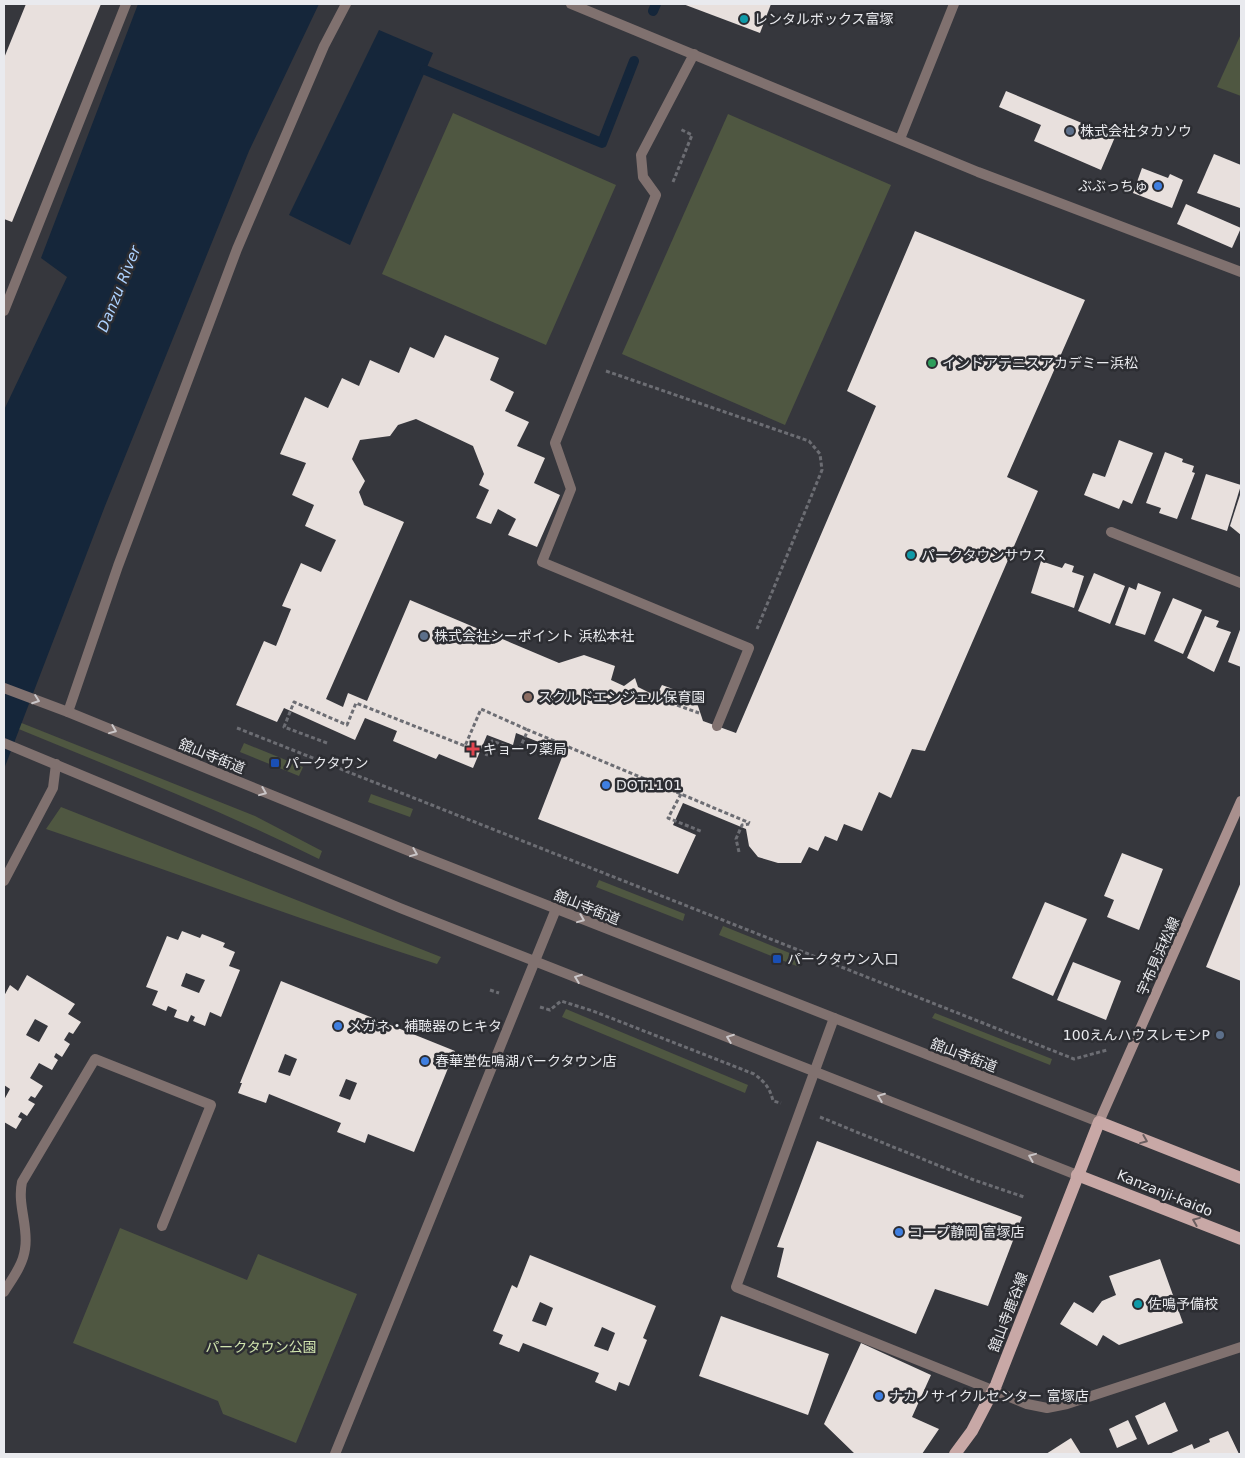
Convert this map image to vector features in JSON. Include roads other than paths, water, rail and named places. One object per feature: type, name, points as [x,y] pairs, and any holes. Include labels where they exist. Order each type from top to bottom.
[{"type":"main road","name":"宇布見浜松線","points":[[1099,1122],[1241,801]]},
{"type":"main road","name":"舘山寺鹿谷線","points":[[955,1454],[972,1431],[994,1391],[1099,1122]]},
{"type":"main road","points":[[1099,1122],[1241,1178]]},
{"type":"main road","name":"Kanzanji-kaido","points":[[1077,1175],[1241,1239]]},
{"type":"street","points":[[4,311],[126,4]]},
{"type":"street","points":[[68,712],[145,492],[236,249],[324,46],[346,4]]},
{"type":"street","points":[[571,4],[978,172],[1241,272]]},
{"type":"street","points":[[900,139],[954,4]]},
{"type":"street","points":[[694,54],[641,155],[643,177],[656,195],[555,442],[571,489],[542,562],[749,648],[717,726]]},
{"type":"street","points":[[1111,532],[1241,583]]},
{"type":"street","name":"舘山寺街道","points":[[4,688],[68,712],[556,909],[1099,1122]]},
{"type":"street","points":[[4,743],[400,908],[1077,1175]]},
{"type":"street","points":[[4,881],[53,788],[56,764]]},
{"type":"street","points":[[335,1454],[556,909]]},
{"type":"street","points":[[834,1018],[736,1287],[1027,1404],[1047,1408],[1067,1404],[1241,1347]]},
{"type":"street","points":[[4,1292],[20,1264],[26,1247],[20,1201],[22,1182],[95,1059],[211,1105],[162,1226]]},
{"type":"water","name":"Danzu River","points":[[138,4],[319,4],[249,151],[105,506],[4,769],[4,410],[67,277],[41,258]]},
{"type":"water","points":[[379,30],[433,53],[350,245],[289,215]]},
{"type":"waterway","points":[[653,11],[656,4]]},
{"type":"waterway","points":[[425,70],[602,143],[634,61]]},
{"type":"place","name":"レンタルボックス富塚","points":[[744,19]]},
{"type":"place","name":"株式会社タカソウ","points":[[1070,131]]},
{"type":"place","name":"ぶぶっちゅ","points":[[1158,186]]},
{"type":"place","name":"インドアテニスアカデミー浜松","points":[[932,363]]},
{"type":"place","name":"パークタウンサウス","points":[[911,555]]},
{"type":"place","name":"株式会社シーポイント 浜松本社","points":[[424,636]]},
{"type":"place","name":"スクルドエンジェル保育園","points":[[528,697]]},
{"type":"place","name":"キョーワ薬局","points":[[473,749]]},
{"type":"place","name":"パークタウン","points":[[275,763]]},
{"type":"place","name":"DOT1101","points":[[606,785]]},
{"type":"place","name":"パークタウン入口","points":[[777,959]]},
{"type":"place","name":"メガネ・補聴器のヒキタ","points":[[338,1026]]},
{"type":"place","name":"100えんハウスレモンP","points":[[1220,1035]]},
{"type":"place","name":"春華堂佐鳴湖パークタウン店","points":[[425,1061]]},
{"type":"place","name":"コープ静岡 富塚店","points":[[899,1232]]},
{"type":"place","name":"佐鳴予備校","points":[[1138,1304]]},
{"type":"place","name":"ナカノサイクルセンター 富塚店","points":[[879,1396]]},
{"type":"park label","name":"パークタウン公園","points":[[261,1347]]}]
